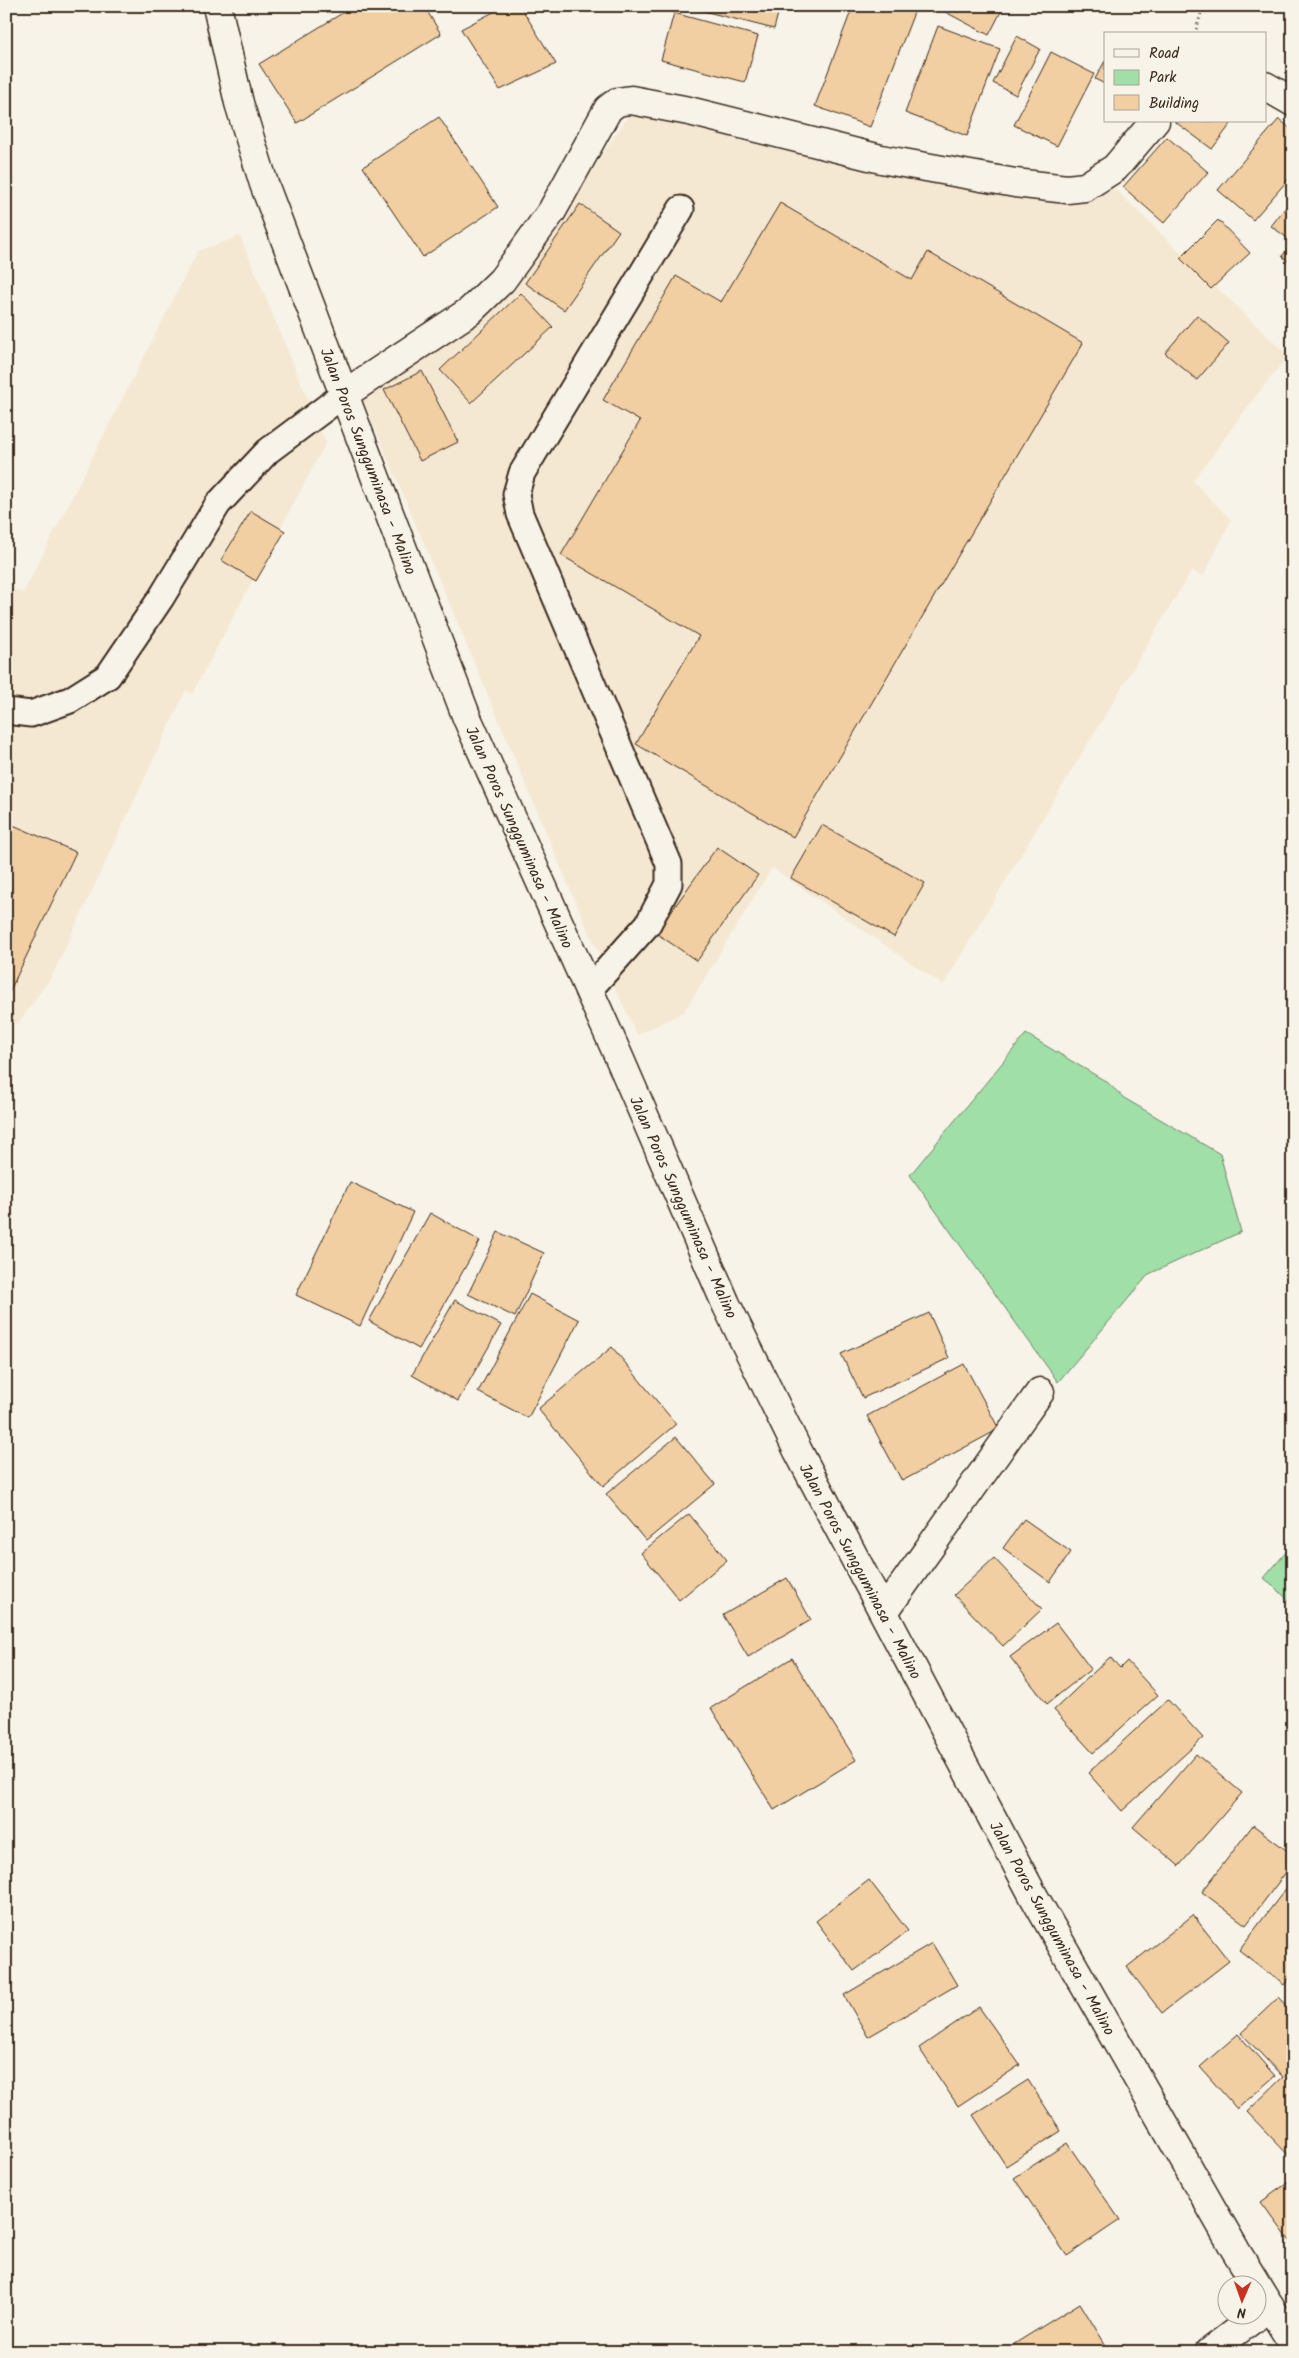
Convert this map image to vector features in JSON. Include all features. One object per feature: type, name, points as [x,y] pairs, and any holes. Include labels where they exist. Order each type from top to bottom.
[{"type":"main road","name":"Jalan Poros Sungguminasa - Malino","points":[[217,6],[239,103],[264,184],[467,718],[726,1304],[798,1451],[1034,1894],[1140,2084],[1270,2306],[1291,2338]]},
{"type":"main road","points":[[1266,87],[1293,102]]},
{"type":"main road","points":[[343,395],[470,311],[502,280],[552,211],[608,109],[616,102],[631,100],[689,111],[881,159],[1014,183],[1067,189],[1085,187],[1114,168],[1153,122]]},
{"type":"main road","points":[[884,1612],[1040,1392]]},
{"type":"main road","points":[[1209,2352],[1270,2306]]},
{"type":"lane","points":[[588,991],[648,924],[669,884],[669,864],[520,514],[516,494],[522,473],[681,210]]},
{"type":"lane","points":[[6,711],[30,714],[70,700],[108,676],[160,598],[218,504],[268,451],[343,395]]},
{"type":"path","points":[[1196,32],[1203,6]]},
{"type":"shaded area","points":[[630,113],[763,141],[1112,186],[1288,356],[1193,481],[1231,520],[1203,577],[1192,570],[943,985],[772,868],[684,1012],[637,1035],[576,903],[363,400],[423,350],[551,231]]},
{"type":"shaded area","points":[[240,236],[326,443],[192,694],[186,690],[52,976],[18,1024],[6,1019],[6,586],[23,593],[198,251]]},
{"type":"green space","points":[[1026,1034],[1107,1082],[1124,1098],[1220,1154],[1241,1232],[1149,1274],[1058,1382],[910,1175]]},
{"type":"green space","points":[[1293,1544],[1293,1604],[1264,1578]]},
{"type":"building","points":[[354,6],[424,6],[441,34],[297,123],[259,64]]},
{"type":"building","points":[[505,6],[520,6],[556,64],[500,90],[461,29]]},
{"type":"building","points":[[684,6],[780,6],[774,29]]},
{"type":"building","points":[[853,6],[906,6],[915,10],[870,127],[815,106]]},
{"type":"building","points":[[934,6],[1004,6],[989,35]]},
{"type":"building","points":[[674,13],[758,36],[745,82],[661,60]]},
{"type":"building","points":[[938,26],[1000,49],[967,136],[905,113]]},
{"type":"building","points":[[1017,36],[1040,49],[1016,95],[993,83]]},
{"type":"building","points":[[1051,52],[1094,74],[1057,146],[1014,125]]},
{"type":"building","points":[[1104,63],[1104,84],[1095,79]]},
{"type":"building","points":[[439,117],[498,207],[423,257],[363,167]]},
{"type":"building","points":[[1279,119],[1293,131],[1293,174],[1253,220],[1218,190]]},
{"type":"building","points":[[1175,122],[1232,122],[1212,149]]},
{"type":"building","points":[[1167,137],[1208,172],[1164,223],[1123,187]]},
{"type":"building","points":[[1293,198],[1293,242],[1271,226]]},
{"type":"building","points":[[780,203],[912,280],[928,252],[1083,343],[793,837],[636,744],[699,636],[561,555],[640,421],[603,400],[676,276],[721,302]]},
{"type":"building","points":[[580,204],[619,231],[564,310],[525,283]]},
{"type":"building","points":[[1218,220],[1250,253],[1211,289],[1180,258]]},
{"type":"building","points":[[1293,243],[1293,265],[1282,256]]},
{"type":"building","points":[[521,293],[553,327],[471,403],[440,370]]},
{"type":"building","points":[[1197,315],[1229,343],[1197,380],[1165,353]]},
{"type":"building","points":[[422,371],[458,442],[420,461],[384,390]]},
{"type":"building","points":[[1293,499],[1293,516],[1285,509]]},
{"type":"building","points":[[251,511],[285,531],[256,581],[221,560]]},
{"type":"building","points":[[6,822],[76,852],[6,999]]},
{"type":"building","points":[[822,825],[925,883],[894,937],[791,878]]},
{"type":"building","points":[[717,847],[758,875],[697,961],[656,933]]},
{"type":"building","points":[[350,1182],[413,1212],[360,1326],[296,1295]]},
{"type":"building","points":[[430,1213],[480,1241],[419,1349],[369,1321]]},
{"type":"building","points":[[498,1232],[544,1253],[515,1317],[468,1294]]},
{"type":"building","points":[[530,1294],[579,1320],[528,1418],[478,1392]]},
{"type":"building","points":[[455,1300],[501,1325],[458,1401],[412,1375]]},
{"type":"building","points":[[929,1313],[949,1358],[863,1398],[841,1354]]},
{"type":"building","points":[[612,1347],[676,1424],[603,1486],[538,1409]]},
{"type":"building","points":[[964,1364],[999,1429],[902,1481],[867,1416]]},
{"type":"building","points":[[676,1437],[715,1484],[646,1541],[606,1494]]},
{"type":"building","points":[[689,1514],[727,1560],[679,1600],[641,1553]]},
{"type":"building","points":[[1024,1519],[1071,1552],[1050,1582],[1003,1548]]},
{"type":"building","points":[[994,1558],[1042,1609],[1003,1646],[954,1595]]},
{"type":"building","points":[[787,1578],[811,1620],[748,1657],[723,1615]]},
{"type":"building","points":[[1056,1623],[1091,1669],[1047,1704],[1010,1657]]},
{"type":"building","points":[[1110,1657],[1120,1668],[1127,1661],[1158,1695],[1093,1753],[1054,1710]]},
{"type":"building","points":[[792,1658],[856,1760],[774,1810],[711,1708]]},
{"type":"building","points":[[1168,1700],[1203,1738],[1122,1811],[1088,1773]]},
{"type":"building","points":[[1196,1754],[1242,1793],[1179,1866],[1133,1827]]},
{"type":"building","points":[[1253,1825],[1293,1855],[1293,1863],[1246,1925],[1202,1892]]},
{"type":"building","points":[[869,1880],[908,1931],[854,1971],[816,1921]]},
{"type":"building","points":[[1291,1882],[1293,1884],[1293,1974],[1284,1985],[1239,1950]]},
{"type":"building","points":[[1193,1915],[1229,1961],[1162,2013],[1127,1967]]},
{"type":"building","points":[[932,1943],[957,1985],[868,2037],[844,1995]]},
{"type":"building","points":[[1279,1997],[1293,2012],[1293,2160],[1247,2112],[1283,2077],[1241,2033]]},
{"type":"building","points":[[979,2007],[1020,2065],[958,2106],[919,2048]]},
{"type":"building","points":[[1238,2034],[1275,2076],[1237,2109],[1200,2067]]},
{"type":"building","points":[[1028,2080],[1061,2131],[1006,2166],[973,2115]]},
{"type":"building","points":[[1067,2143],[1120,2220],[1067,2256],[1014,2178]]},
{"type":"building","points":[[1293,2179],[1293,2245],[1261,2202]]},
{"type":"building","points":[[1080,2303],[1110,2352],[1014,2352],[1011,2346]]}]
